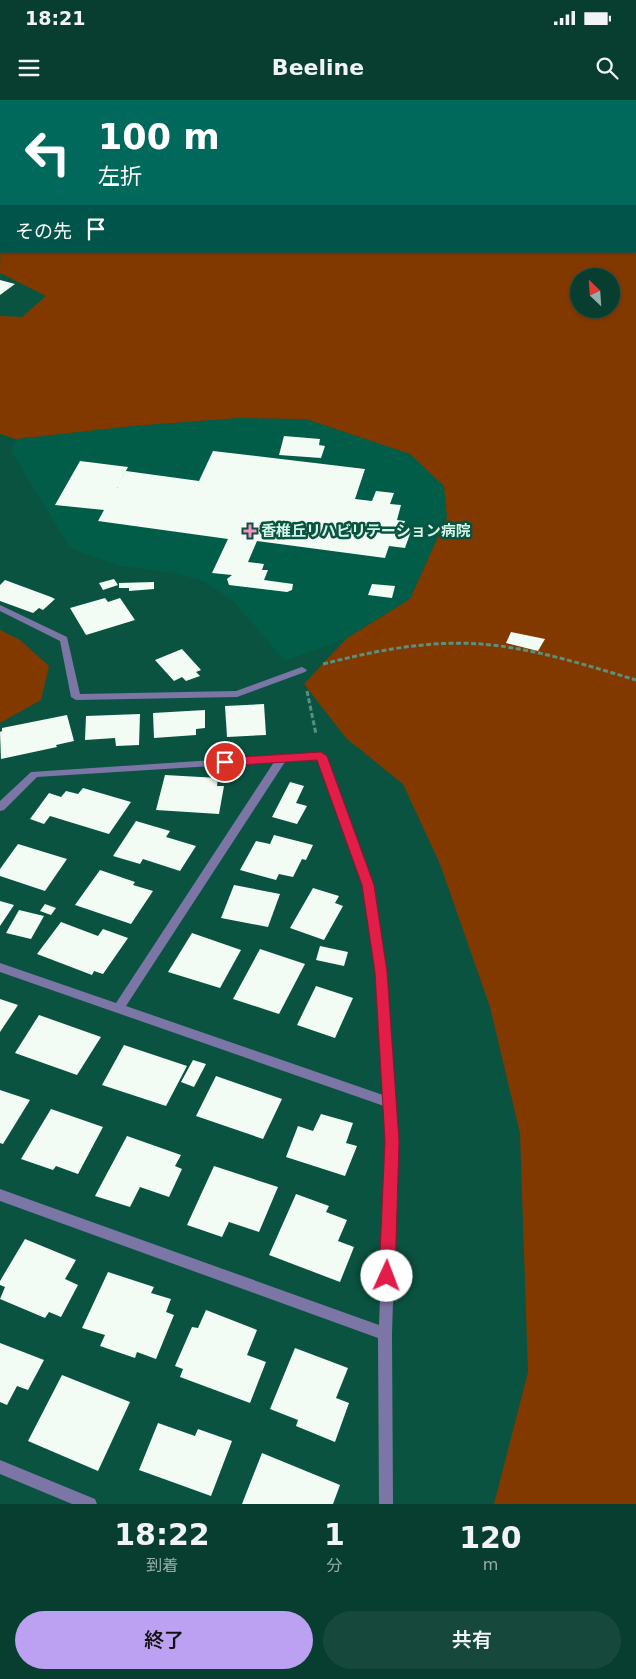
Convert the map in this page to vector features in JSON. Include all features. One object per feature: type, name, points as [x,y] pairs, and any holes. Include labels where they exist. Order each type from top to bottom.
[{"type":"street","points":[[0,608],[64,639],[76,698],[237,694],[302,670]]},
{"type":"street","points":[[0,807],[34,774],[321,756],[368,885],[381,972],[392,1141],[385,1334],[386,1504]]},
{"type":"street","points":[[119,1008],[282,758]]},
{"type":"street","points":[[0,967],[388,1102]]},
{"type":"street","points":[[0,1195],[385,1334]]},
{"type":"street","points":[[0,1467],[90,1504]]},
{"type":"path","points":[[321,756],[302,670],[352,656],[442,644],[480,644],[582,664],[636,680]]},
{"type":"shaded area","points":[[0,252],[636,252],[636,1504],[494,1504],[528,1372],[520,1133],[490,1007],[440,864],[403,784],[346,738],[304,684],[347,638],[410,599],[447,517],[444,486],[410,454],[306,419],[238,418],[133,426],[16,439],[0,434],[0,316],[22,317],[46,296],[0,273]]},
{"type":"shaded area","name":"香椎丘リハビリテーション病院","points":[[238,418],[306,419],[410,454],[445,486],[447,517],[410,599],[347,638],[285,661],[233,601],[203,581],[174,573],[121,566],[84,554],[69,546],[11,451],[16,439],[133,426]]},
{"type":"shaded area","points":[[0,630],[20,640],[49,666],[41,700],[0,723]]},
{"type":"building","points":[[0,280],[15,284],[0,295]]},
{"type":"building","points":[[284,436],[320,439],[319,445],[325,446],[321,458],[279,455]]},
{"type":"building","points":[[213,451],[365,469],[355,499],[372,501],[376,491],[394,493],[390,504],[401,505],[397,520],[405,521],[402,529],[411,531],[405,548],[389,546],[385,558],[257,541],[248,562],[264,564],[262,570],[268,570],[264,580],[293,584],[292,590],[287,592],[229,585],[227,579],[232,575],[212,573],[228,539],[98,521],[104,510],[55,505],[80,461],[128,467],[117,488],[126,471],[199,481]]},
{"type":"building","points":[[114,579],[118,585],[103,590],[99,583]]},
{"type":"building","points":[[5,580],[55,599],[43,610],[39,608],[33,613],[0,601],[0,585]]},
{"type":"building","points":[[154,582],[154,589],[129,591],[129,588],[119,588],[119,583]]},
{"type":"building","points":[[372,584],[395,586],[392,598],[368,595]]},
{"type":"building","points":[[105,598],[108,602],[120,598],[135,620],[86,635],[70,608]]},
{"type":"building","points":[[511,632],[545,639],[538,651],[506,643]]},
{"type":"building","points":[[182,649],[201,670],[196,672],[200,676],[186,681],[182,677],[174,681],[155,660]]},
{"type":"building","points":[[264,704],[266,735],[227,737],[225,706]]},
{"type":"building","points":[[205,710],[205,728],[196,729],[196,735],[154,738],[153,713]]},
{"type":"building","points":[[140,714],[139,745],[116,746],[115,738],[85,740],[86,716]]},
{"type":"building","points":[[67,715],[74,741],[56,745],[57,747],[1,759],[0,732],[2,728]]},
{"type":"building","points":[[165,775],[218,778],[217,786],[224,786],[219,814],[156,810]]},
{"type":"building","points":[[290,782],[304,786],[296,803],[307,806],[297,824],[272,817]]},
{"type":"building","points":[[83,788],[131,802],[109,834],[50,816],[44,824],[30,819],[49,793],[61,797],[66,791],[78,794]]},
{"type":"building","points":[[136,821],[170,831],[166,837],[196,846],[180,871],[143,859],[140,864],[113,856]]},
{"type":"building","points":[[274,835],[313,845],[306,860],[302,859],[293,877],[279,874],[276,880],[240,870],[256,841],[270,844]]},
{"type":"building","points":[[18,844],[67,859],[45,891],[0,876],[0,869]]},
{"type":"building","points":[[100,870],[135,882],[133,885],[153,891],[131,924],[75,905]]},
{"type":"building","points":[[234,885],[280,894],[268,927],[221,918]]},
{"type":"building","points":[[313,888],[339,896],[335,903],[343,906],[324,940],[290,928]]},
{"type":"building","points":[[0,901],[14,905],[0,926]]},
{"type":"building","points":[[45,904],[56,908],[51,915],[40,911]]},
{"type":"building","points":[[19,910],[44,916],[31,939],[6,933]]},
{"type":"building","points":[[61,922],[98,936],[103,929],[128,938],[103,974],[94,971],[92,975],[37,954]]},
{"type":"building","points":[[192,933],[241,950],[220,988],[168,972]]},
{"type":"building","points":[[320,946],[348,952],[344,966],[316,960]]},
{"type":"building","points":[[260,949],[305,964],[279,1014],[233,999]]},
{"type":"building","points":[[316,986],[353,998],[335,1038],[297,1025]]},
{"type":"building","points":[[0,999],[18,1005],[0,1032]]},
{"type":"building","points":[[39,1015],[101,1037],[77,1075],[15,1053]]},
{"type":"building","points":[[124,1045],[187,1066],[166,1106],[102,1085]]},
{"type":"building","points":[[193,1060],[206,1064],[194,1087],[181,1082]]},
{"type":"building","points":[[216,1076],[282,1099],[263,1139],[196,1116]]},
{"type":"building","points":[[0,1090],[30,1100],[3,1144],[0,1143]]},
{"type":"building","points":[[51,1109],[103,1127],[78,1174],[56,1166],[53,1170],[21,1159]]},
{"type":"building","points":[[321,1114],[353,1123],[346,1143],[357,1146],[345,1176],[286,1157],[298,1126],[313,1131]]},
{"type":"building","points":[[127,1136],[181,1155],[175,1166],[182,1169],[169,1197],[140,1187],[130,1207],[95,1196]]},
{"type":"building","points":[[214,1166],[278,1187],[259,1232],[229,1222],[222,1237],[187,1225]]},
{"type":"building","points":[[296,1194],[329,1206],[326,1212],[347,1220],[338,1241],[354,1247],[340,1282],[269,1255]]},
{"type":"building","points":[[25,1239],[76,1260],[65,1279],[78,1285],[61,1317],[49,1312],[45,1318],[0,1299],[5,1287],[0,1285],[0,1281]]},
{"type":"building","points":[[108,1272],[154,1287],[151,1293],[171,1299],[166,1312],[174,1315],[156,1359],[137,1352],[135,1358],[100,1346],[105,1335],[82,1328]]},
{"type":"building","points":[[206,1310],[257,1330],[247,1355],[266,1362],[250,1403],[180,1377],[183,1369],[175,1366],[192,1327],[198,1328]]},
{"type":"building","points":[[0,1343],[44,1360],[28,1390],[17,1386],[7,1405],[0,1402]]},
{"type":"building","points":[[295,1348],[348,1368],[336,1398],[349,1403],[335,1442],[296,1426],[298,1420],[270,1409]]},
{"type":"building","points":[[62,1375],[130,1402],[98,1471],[28,1441]]},
{"type":"building","points":[[158,1423],[195,1436],[198,1429],[232,1441],[211,1496],[139,1470]]},
{"type":"building","points":[[262,1453],[340,1485],[333,1504],[242,1504]]},
{"type":"place","name":"香椎丘リハビリテーション病院","points":[[250,531]]},
{"type":"route","points":[[225,762],[321,756],[368,885],[381,972],[392,1141],[387,1276]]}]
